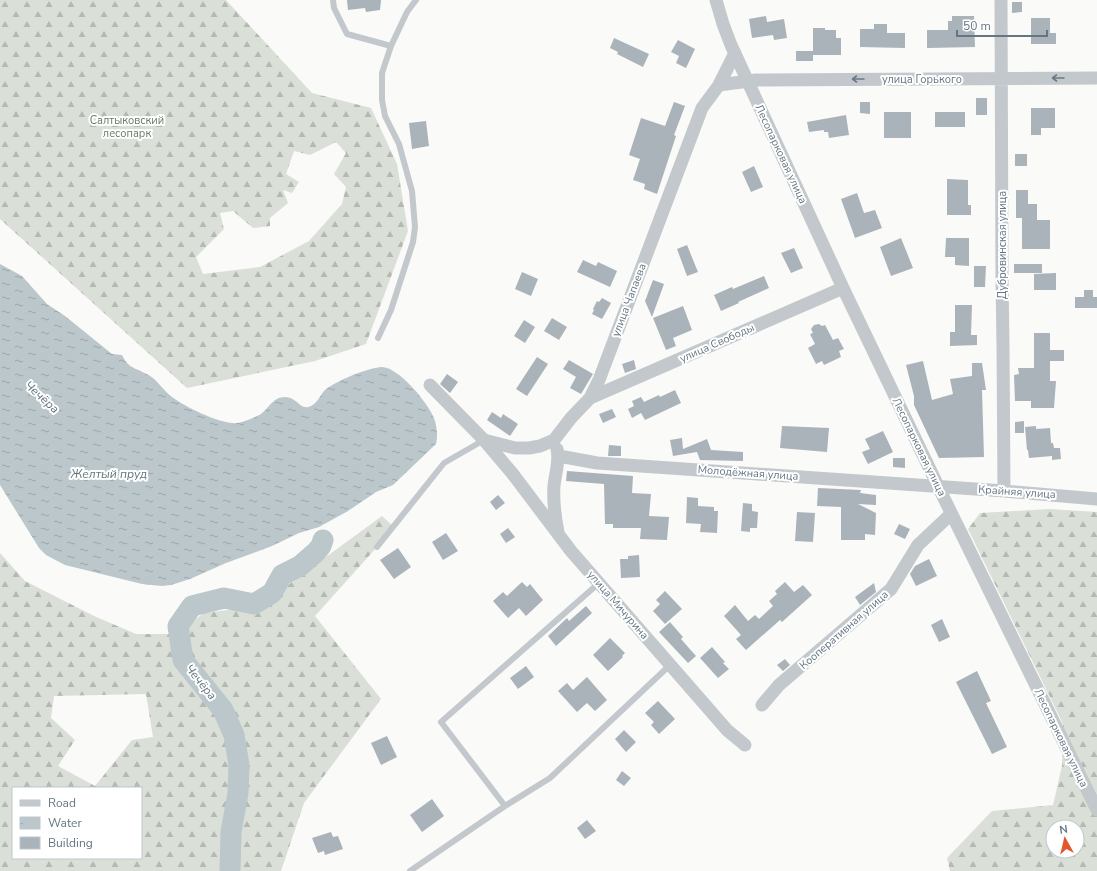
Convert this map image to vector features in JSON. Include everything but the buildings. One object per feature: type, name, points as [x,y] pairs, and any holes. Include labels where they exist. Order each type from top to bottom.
[{"type":"street","name":"Лесопарковая улица","points":[[716,0],[723,24],[735,53],[843,288],[951,514],[1097,810]]},
{"type":"street","name":"Дубровинская улица","points":[[1001,0],[1004,491]]},
{"type":"street","name":"улица Чапаева","points":[[554,440],[571,418],[590,398],[599,380],[702,108],[719,85],[735,53]]},
{"type":"street","name":"улица Горького","points":[[747,80],[1097,78]]},
{"type":"street","points":[[719,85],[747,80]]},
{"type":"street","name":"улица Свободы","points":[[590,398],[843,288]]},
{"type":"street","name":"улица Мичурина","points":[[430,385],[484,440],[512,473],[571,551],[727,730],[745,745]]},
{"type":"street","points":[[484,440],[515,448],[540,446],[554,440],[559,456],[554,488],[558,534]]},
{"type":"street","name":"Молодёжная улица","points":[[559,456],[597,463],[938,486]]},
{"type":"street","name":"Крайняя улица","points":[[938,486],[1097,499]]},
{"type":"street","name":"Кооперативная улица","points":[[762,705],[780,685],[892,589],[918,545],[951,514]]},
{"type":"lane","points":[[333,0],[334,8],[347,34],[391,46]]},
{"type":"lane","points":[[378,338],[391,310],[413,242],[415,227],[412,190],[399,144],[385,116],[382,100],[382,73],[391,46],[407,12],[416,0]]},
{"type":"lane","points":[[377,548],[444,463],[484,440]]},
{"type":"lane","points":[[505,806],[441,722],[600,583]]},
{"type":"lane","points":[[410,871],[505,806],[550,778],[670,665]]},
{"type":"green space","name":"Салтыковский лесопарк","points":[[0,0],[226,0],[312,93],[371,108],[397,164],[408,231],[366,344],[315,361],[187,388],[0,219]],"holes":[[[336,142],[346,153],[334,174],[346,187],[342,204],[309,241],[260,267],[203,274],[196,257],[224,229],[220,213],[233,211],[253,228],[270,226],[270,218],[288,203],[283,190],[292,193],[299,182],[286,174],[294,151],[310,155]]]},
{"type":"green space","points":[[1049,509],[1097,512],[1097,871],[950,871],[947,858],[992,811],[1053,805],[1062,766],[1063,724],[968,529],[980,513]]},
{"type":"green space","points":[[382,516],[394,527],[315,616],[381,699],[304,803],[281,871],[0,871],[0,553],[25,581],[94,616],[136,634],[175,634],[204,613],[259,606]],"holes":[[[146,694],[153,737],[132,740],[95,786],[58,766],[75,740],[51,718],[54,696]]]},
{"type":"water","name":"Желтый пруд","points":[[0,264],[22,276],[47,304],[65,316],[112,354],[122,355],[131,366],[153,378],[172,397],[186,406],[204,414],[223,421],[238,423],[261,414],[274,401],[281,397],[292,399],[305,407],[308,407],[316,402],[325,390],[337,382],[381,367],[388,368],[396,372],[412,386],[431,411],[435,421],[437,434],[436,444],[393,485],[376,492],[348,511],[319,527],[299,533],[272,546],[226,563],[190,579],[171,585],[162,586],[142,584],[65,565],[46,555],[39,548],[0,485]]},
{"type":"waterway","name":"Чечёра","points":[[230,871],[231,832],[238,793],[239,765],[234,735],[223,710],[183,660],[178,626],[192,606],[224,598],[254,604],[272,593],[282,575],[300,566],[316,552],[321,546],[323,540]]}]
